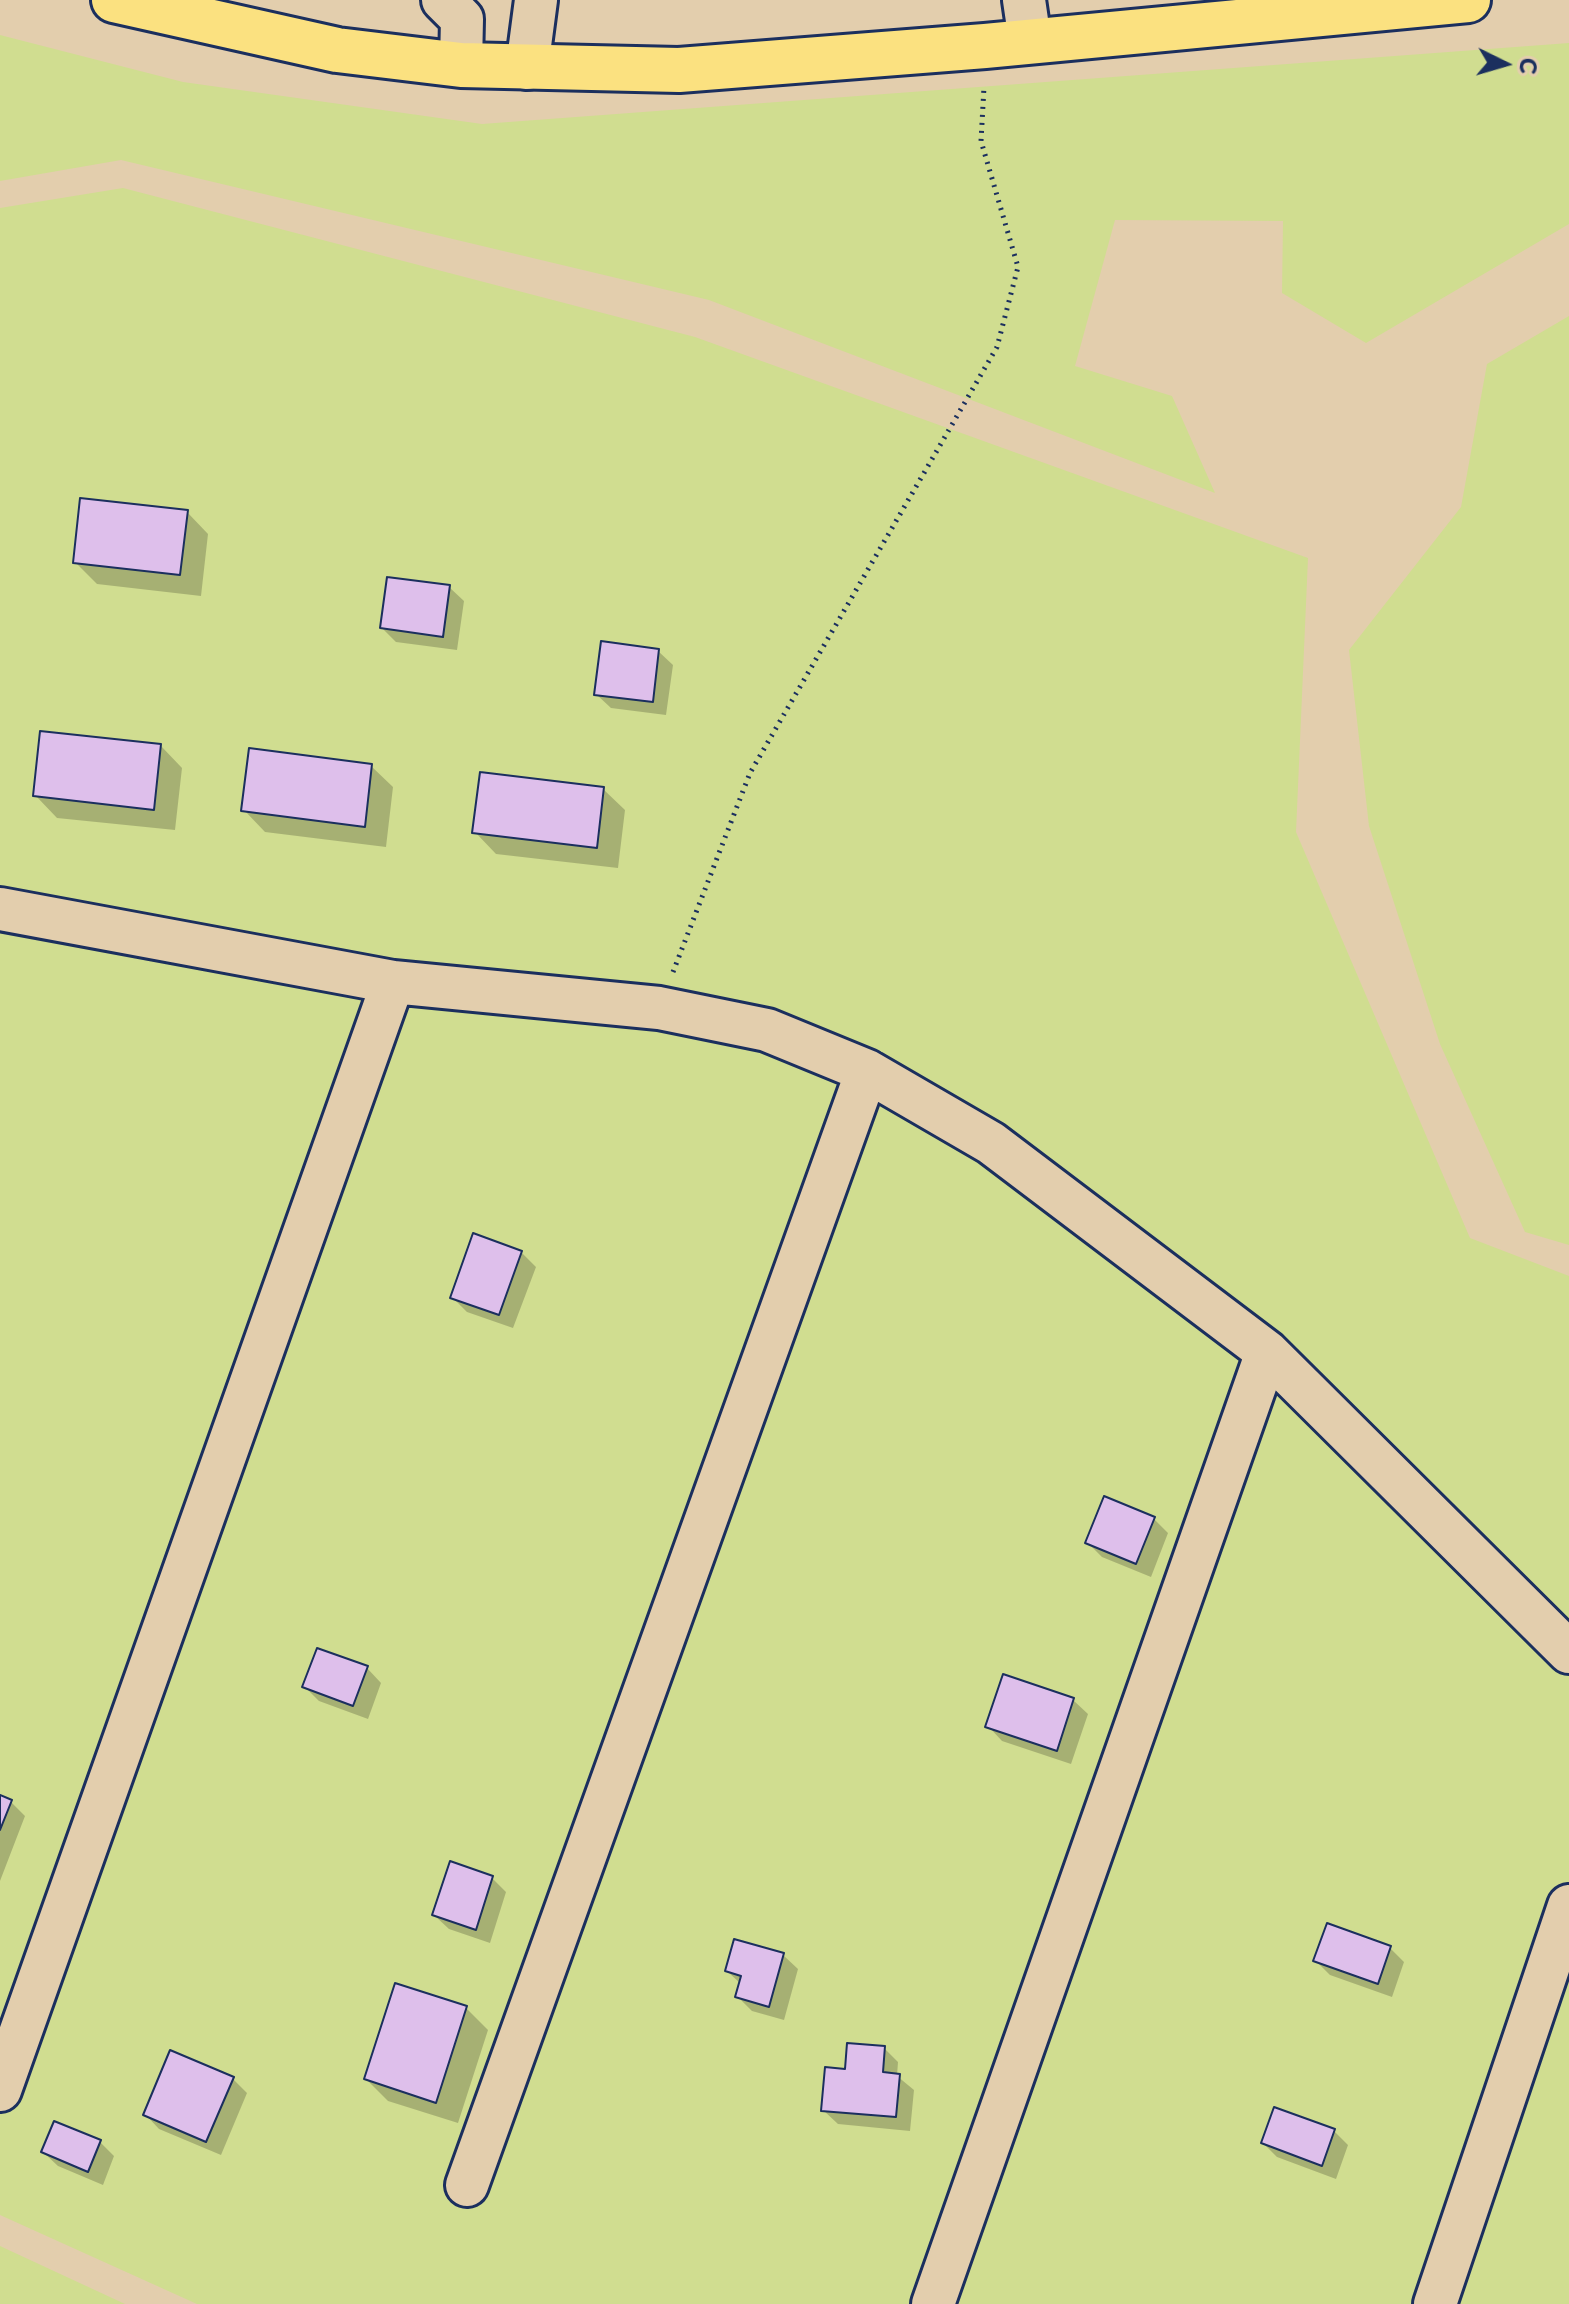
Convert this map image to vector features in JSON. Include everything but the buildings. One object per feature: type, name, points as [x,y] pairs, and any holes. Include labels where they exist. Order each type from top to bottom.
[{"type":"main road","points":[[114,0],[337,50],[461,65],[679,70],[985,46],[1027,21],[1468,0]]},
{"type":"street","points":[[443,0],[462,19],[461,65]]},
{"type":"street","points":[[527,68],[536,0]]},
{"type":"street","points":[[0,909],[393,982],[659,1008],[767,1030],[867,1071],[991,1143],[1267,1352],[1569,1652]]},
{"type":"street","points":[[0,2090],[393,982]]},
{"type":"street","points":[[467,2185],[867,1071]]},
{"type":"street","points":[[933,2304],[1267,1352]]},
{"type":"street","points":[[1435,2304],[1569,1906]]},
{"type":"path","points":[[659,1008],[750,773],[997,347],[1018,267],[981,141],[985,46]]},
{"type":"green space","points":[[0,35],[183,82],[482,124],[1569,43],[1569,224],[1366,343],[1282,293],[1283,221],[1115,220],[1075,366],[1172,396],[1215,493],[709,300],[121,160],[0,181]]},
{"type":"green space","points":[[123,188],[695,337],[1308,558],[1296,832],[1470,1238],[1569,1276],[1569,2304],[197,2304],[0,2215],[0,208]]},
{"type":"green space","points":[[1569,316],[1569,1245],[1525,1232],[1440,1044],[1369,826],[1349,650],[1461,507],[1487,364]]},
{"type":"green space","points":[[0,2246],[125,2304],[0,2304]]}]
